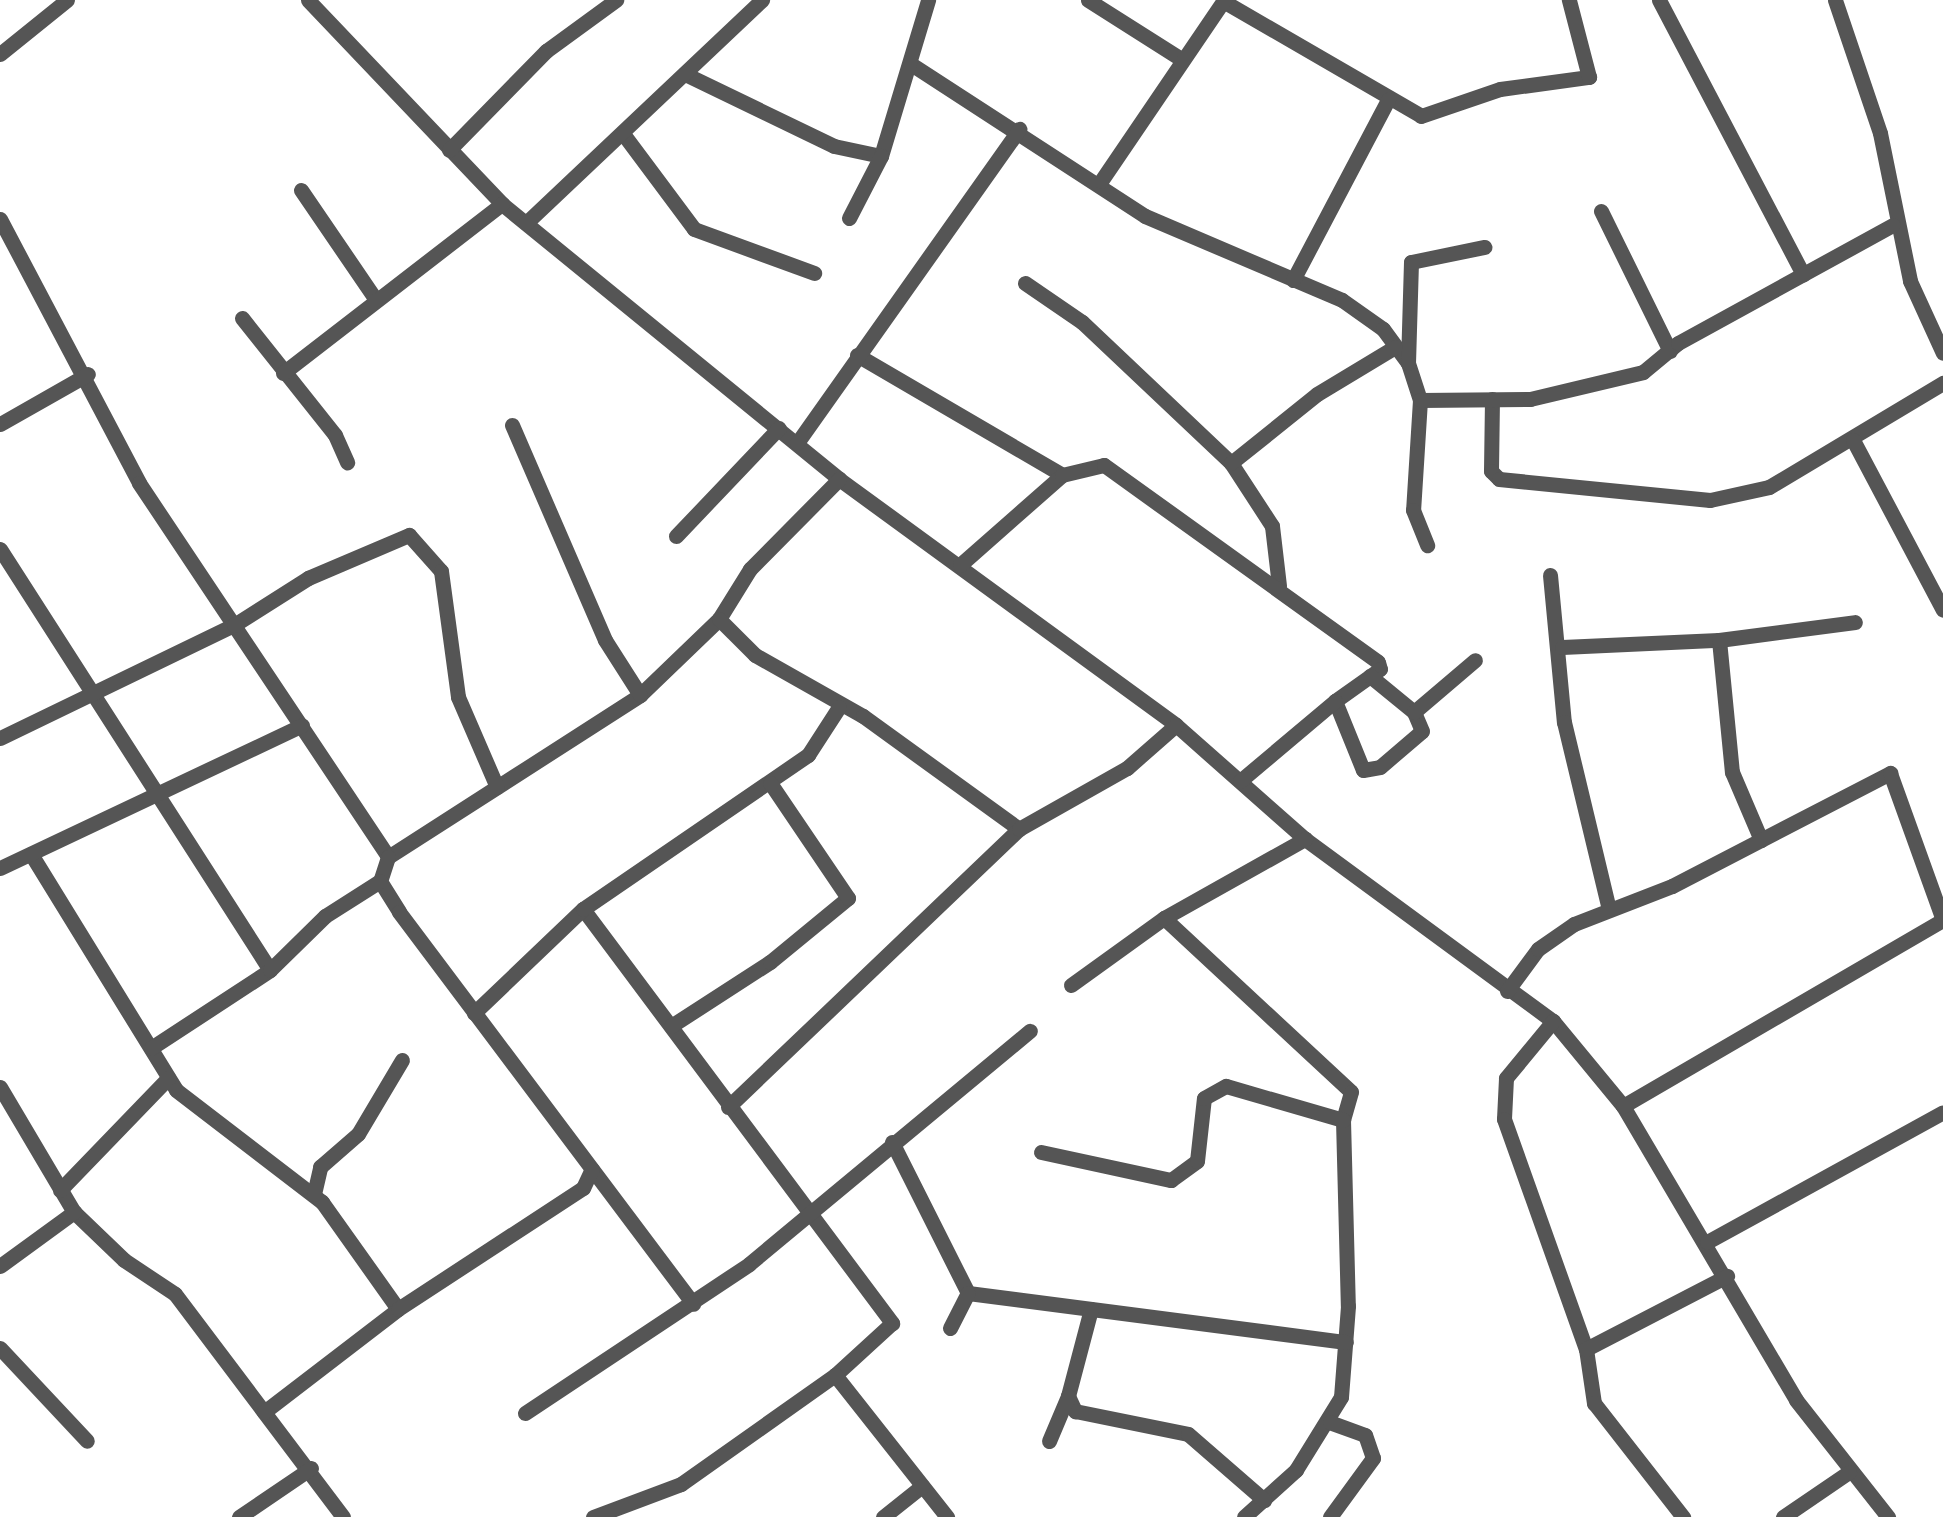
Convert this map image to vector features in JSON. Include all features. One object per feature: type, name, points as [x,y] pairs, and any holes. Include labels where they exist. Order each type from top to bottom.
[{"type":"street","points":[[2,47],[68,0]]},
{"type":"street","points":[[308,0],[502,204],[839,479],[1176,724],[1305,839],[1507,991],[1553,1021],[1624,1106],[1708,1242],[1796,1400],[1888,1517]]},
{"type":"street","points":[[449,150],[546,51],[616,0]]},
{"type":"street","points":[[526,223],[624,135],[762,0]]},
{"type":"street","points":[[849,218],[881,156],[914,66],[928,0]]},
{"type":"street","points":[[1088,0],[1180,58]]},
{"type":"street","points":[[1101,181],[1180,58],[1223,1],[1421,116],[1500,89],[1589,77],[1569,0]]},
{"type":"street","points":[[1659,0],[1803,274]]},
{"type":"street","points":[[1835,0],[1880,133],[1894,225],[1943,353]]},
{"type":"street","points":[[914,66],[1192,241],[1342,300],[1392,341],[1408,363],[1420,400],[1413,510],[1428,545]]},
{"type":"street","points":[[684,74],[834,146],[881,156]]},
{"type":"street","points":[[1293,280],[1388,100]]},
{"type":"street","points":[[796,443],[1019,129]]},
{"type":"street","points":[[624,135],[694,229],[814,273]]},
{"type":"street","points":[[301,190],[376,300]]},
{"type":"street","points":[[284,373],[502,204]]},
{"type":"street","points":[[1601,211],[1670,351]]},
{"type":"street","points":[[0,218],[88,374],[112,438],[388,857]]},
{"type":"street","points":[[1420,400],[1492,399],[1594,388],[1644,372],[1670,351],[1894,225]]},
{"type":"street","points":[[1408,363],[1410,262],[1484,247]]},
{"type":"street","points":[[1026,283],[1082,322],[1231,463],[1272,526],[1280,586]]},
{"type":"street","points":[[1231,463],[1317,394],[1392,341],[1410,316]]},
{"type":"street","points":[[242,318],[347,462]]},
{"type":"street","points":[[857,355],[1062,475]]},
{"type":"street","points":[[0,424],[88,374]]},
{"type":"street","points":[[1492,399],[1491,471],[1528,486],[1649,499],[1747,495],[1852,440],[1884,412],[1943,383]]},
{"type":"street","points":[[512,425],[605,640],[640,695]]},
{"type":"street","points":[[676,536],[778,428]]},
{"type":"street","points":[[1852,440],[1943,610]]},
{"type":"street","points":[[960,565],[1062,475],[1104,465],[1248,574],[1280,586],[1378,662],[1370,676],[1240,781]]},
{"type":"street","points":[[150,1048],[270,970],[325,916],[380,881],[388,857],[640,695],[719,620],[750,569],[839,479]]},
{"type":"street","points":[[0,738],[234,625],[308,578],[409,536],[441,571],[458,697],[497,787]]},
{"type":"street","points":[[0,549],[90,696],[160,794],[270,970]]},
{"type":"street","points":[[1550,576],[1562,646],[1564,722],[1609,909]]},
{"type":"street","points":[[719,620],[755,655],[839,707],[863,716],[1019,829]]},
{"type":"street","points":[[1562,646],[1719,640],[1854,622]]},
{"type":"street","points":[[1719,640],[1732,772],[1760,840]]},
{"type":"street","points":[[1414,712],[1475,660]]},
{"type":"street","points":[[1335,701],[1363,770],[1414,741],[1422,731],[1414,712],[1370,676]]},
{"type":"street","points":[[474,1013],[584,909],[808,755],[839,707]]},
{"type":"street","points":[[0,868],[302,724]]},
{"type":"street","points":[[728,1107],[1019,829],[1126,768],[1176,724]]},
{"type":"street","points":[[1507,991],[1538,950],[1609,909],[1760,840],[1890,774],[1943,920],[1624,1106]]},
{"type":"street","points":[[671,1026],[770,962],[848,898],[770,783]]},
{"type":"street","points":[[1071,986],[1164,918],[1305,839]]},
{"type":"street","points":[[31,854],[168,1078],[200,1116],[314,1194],[398,1309]]},
{"type":"street","points":[[380,881],[693,1304]]},
{"type":"street","points":[[584,909],[804,1214],[892,1323],[835,1375],[681,1484],[615,1515],[592,1517]]},
{"type":"street","points":[[1068,1396],[1076,1411],[1188,1434],[1254,1511],[1330,1422],[1346,1342],[1343,1120],[1348,1087],[1164,918]]},
{"type":"street","points":[[1553,1021],[1506,1078],[1504,1119],[1586,1349],[1594,1402],[1683,1517]]},
{"type":"street","points":[[525,1413],[693,1304],[1030,1031]]},
{"type":"street","points":[[314,1194],[320,1166],[358,1134],[402,1060]]},
{"type":"street","points":[[60,1190],[168,1078]]},
{"type":"street","points":[[1041,1152],[1171,1180],[1197,1161],[1204,1098],[1226,1086],[1343,1120]]},
{"type":"street","points":[[0,1087],[74,1212],[124,1260],[175,1294],[311,1468],[343,1517]]},
{"type":"street","points":[[1708,1242],[1943,1112]]},
{"type":"street","points":[[892,1142],[968,1293]]},
{"type":"street","points":[[264,1412],[398,1309],[583,1188],[592,1169]]},
{"type":"street","points":[[583,1188],[610,1190]]},
{"type":"street","points":[[0,1266],[74,1212]]},
{"type":"street","points":[[1586,1349],[1726,1276]]},
{"type":"street","points":[[968,1293],[1346,1342]]},
{"type":"street","points":[[950,1328],[968,1293]]},
{"type":"street","points":[[1049,1440],[1068,1396],[1091,1309]]},
{"type":"street","points":[[0,1348],[87,1441]]},
{"type":"street","points":[[835,1375],[948,1517]]},
{"type":"street","points":[[1330,1422],[1365,1435],[1373,1458],[1330,1517]]},
{"type":"street","points":[[239,1517],[311,1468]]},
{"type":"street","points":[[1784,1517],[1849,1472]]},
{"type":"street","points":[[883,1517],[922,1486]]}]
